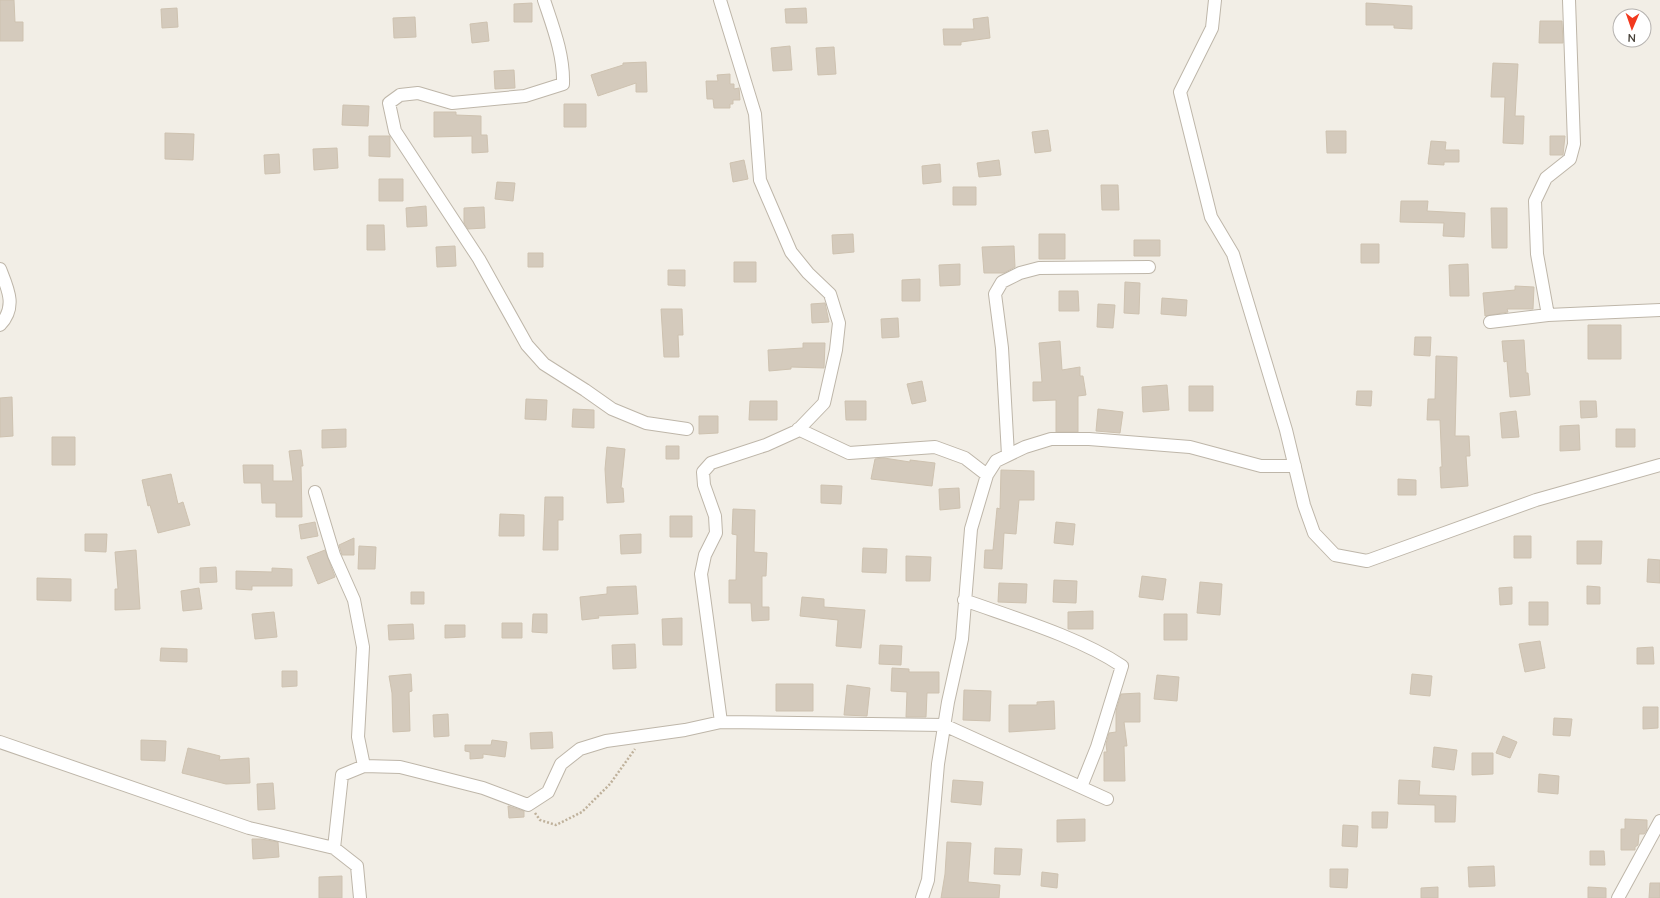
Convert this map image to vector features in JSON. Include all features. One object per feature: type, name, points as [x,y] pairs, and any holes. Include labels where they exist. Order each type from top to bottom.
[{"type":"street","points":[[544,0],[564,71],[563,84],[525,96],[452,103],[418,93],[400,95],[389,103],[395,131],[479,259],[527,345],[544,364],[612,409],[646,423],[687,428]]},
{"type":"street","points":[[720,0],[755,114],[760,180],[791,252],[808,273],[830,294],[839,323],[836,350],[824,404],[798,429],[766,445],[711,463],[703,472],[704,485],[716,516],[716,533],[705,555],[701,574],[721,722]]},
{"type":"street","points":[[1215,0],[1212,28],[1180,92],[1211,217],[1233,254],[1286,430],[1304,505],[1314,533],[1335,555],[1367,561],[1536,500],[1660,465]]},
{"type":"street","points":[[1548,315],[1537,254],[1535,201],[1546,178],[1562,167],[1573,156],[1574,144],[1569,0]]},
{"type":"street","points":[[1008,455],[1002,348],[995,294],[1002,282],[1020,273],[1039,268],[1149,267]]},
{"type":"street","points":[[0,269],[11,303],[7,317],[0,325]]},
{"type":"street","points":[[1490,322],[1548,315],[1660,310]]},
{"type":"street","points":[[798,429],[849,453],[935,447],[965,458],[987,475]]},
{"type":"street","points":[[922,898],[928,880],[938,764],[944,726],[962,639],[971,529],[987,475],[996,461],[1051,439],[1089,439],[1190,447],[1261,466],[1295,466]]},
{"type":"street","points":[[315,492],[334,554],[354,600],[363,647],[358,737],[364,766]]},
{"type":"street","points":[[964,600],[1074,641],[1106,656],[1122,666],[1097,747],[1081,786]]},
{"type":"street","points":[[334,848],[342,776],[364,766],[400,767],[483,788],[528,805],[548,792],[561,764],[580,749],[606,741],[644,736],[721,722],[944,726],[1081,786],[1107,799]]},
{"type":"street","points":[[0,742],[249,828],[334,848],[357,866],[360,898]]},
{"type":"street","points":[[1618,898],[1660,821]]},
{"type":"path","points":[[528,805],[540,820],[556,825],[582,812],[610,784],[644,736]]},
{"type":"building","points":[[0,0],[14,0],[15,22],[23,22],[23,41],[0,41]]},
{"type":"building","points":[[532,3],[532,22],[514,22],[514,4]]},
{"type":"building","points":[[1366,3],[1412,6],[1412,29],[1394,28],[1394,25],[1366,25]]},
{"type":"building","points":[[177,8],[178,27],[162,28],[161,9]]},
{"type":"building","points":[[806,8],[807,23],[786,23],[785,9]]},
{"type":"building","points":[[415,17],[416,37],[394,38],[393,18]]},
{"type":"building","points":[[988,17],[990,38],[961,42],[961,45],[944,45],[943,29],[974,29],[973,19]]},
{"type":"building","points":[[1540,21],[1562,21],[1563,43],[1539,43]]},
{"type":"building","points":[[487,22],[489,41],[472,43],[470,24]]},
{"type":"building","points":[[790,46],[792,70],[773,71],[771,48]]},
{"type":"building","points":[[834,47],[836,74],[818,75],[816,48]]},
{"type":"building","points":[[646,62],[647,92],[636,92],[636,83],[598,96],[591,75],[623,65],[623,63]]},
{"type":"building","points":[[1493,63],[1518,64],[1515,116],[1524,116],[1523,144],[1503,143],[1505,97],[1491,97]]},
{"type":"building","points":[[514,70],[515,88],[495,89],[494,71]]},
{"type":"building","points":[[730,74],[730,84],[734,84],[734,89],[739,88],[740,100],[733,100],[733,104],[730,104],[730,108],[714,108],[713,99],[707,99],[706,81],[718,81],[717,75]]},
{"type":"building","points":[[564,104],[586,104],[586,127],[564,127]]},
{"type":"building","points":[[343,105],[369,106],[368,126],[342,125]]},
{"type":"building","points":[[434,112],[456,112],[456,115],[481,116],[481,135],[487,135],[488,152],[472,153],[472,136],[434,137]]},
{"type":"building","points":[[1048,130],[1051,151],[1035,153],[1032,132]]},
{"type":"building","points":[[1326,131],[1346,131],[1346,153],[1327,153]]},
{"type":"building","points":[[165,133],[194,134],[193,160],[165,159]]},
{"type":"building","points":[[369,136],[390,136],[390,157],[369,156]]},
{"type":"building","points":[[1550,136],[1565,136],[1563,155],[1550,155]]},
{"type":"building","points":[[1431,141],[1446,142],[1445,150],[1459,150],[1459,162],[1444,162],[1444,165],[1428,164]]},
{"type":"building","points":[[337,148],[338,168],[314,170],[313,149]]},
{"type":"building","points":[[279,154],[280,173],[265,174],[264,155]]},
{"type":"building","points":[[744,160],[748,179],[733,182],[730,163]]},
{"type":"building","points":[[999,160],[1001,175],[979,177],[977,163]]},
{"type":"building","points":[[940,164],[941,182],[923,184],[922,166]]},
{"type":"building","points":[[379,179],[403,179],[403,201],[379,201]]},
{"type":"building","points":[[497,182],[515,183],[513,201],[495,199]]},
{"type":"building","points":[[1101,185],[1118,185],[1119,210],[1102,210]]},
{"type":"building","points":[[953,187],[976,187],[976,205],[953,205]]},
{"type":"building","points":[[1401,201],[1428,201],[1427,211],[1465,213],[1464,237],[1443,236],[1444,223],[1400,222]]},
{"type":"building","points":[[426,206],[427,226],[407,227],[406,208]]},
{"type":"building","points":[[484,207],[485,228],[468,229],[464,223],[464,208]]},
{"type":"building","points":[[1491,208],[1507,208],[1507,248],[1492,248]]},
{"type":"building","points":[[367,225],[384,225],[385,250],[367,250]]},
{"type":"building","points":[[853,234],[854,252],[833,254],[832,235]]},
{"type":"building","points":[[1039,234],[1065,234],[1065,259],[1039,259]]},
{"type":"building","points":[[1134,240],[1160,240],[1160,256],[1134,256]]},
{"type":"building","points":[[1361,244],[1379,244],[1379,263],[1361,263]]},
{"type":"building","points":[[455,246],[456,266],[437,267],[436,247]]},
{"type":"building","points":[[1014,246],[1015,267],[1004,273],[984,273],[982,247]]},
{"type":"building","points":[[528,253],[543,253],[543,267],[528,267]]},
{"type":"building","points":[[734,262],[756,262],[756,282],[734,282]]},
{"type":"building","points":[[960,264],[960,285],[940,286],[939,265]]},
{"type":"building","points":[[1468,264],[1469,296],[1450,296],[1449,265]]},
{"type":"building","points":[[668,270],[685,270],[685,286],[668,285]]},
{"type":"building","points":[[920,279],[920,301],[902,301],[902,280]]},
{"type":"building","points":[[1125,282],[1140,283],[1139,314],[1124,313]]},
{"type":"building","points":[[1515,286],[1534,287],[1533,309],[1507,309],[1508,312],[1485,316],[1483,293],[1515,290]]},
{"type":"building","points":[[1059,291],[1078,291],[1079,311],[1059,311]]},
{"type":"building","points":[[1162,298],[1187,300],[1186,316],[1161,314]]},
{"type":"building","points":[[825,303],[829,322],[812,323],[811,304]]},
{"type":"building","points":[[1098,304],[1115,305],[1113,328],[1097,327]]},
{"type":"building","points":[[661,309],[682,309],[683,335],[678,335],[679,357],[664,357]]},
{"type":"building","points":[[898,318],[899,337],[882,338],[881,319]]},
{"type":"building","points":[[1588,325],[1621,325],[1621,359],[1588,359]]},
{"type":"building","points":[[1415,337],[1431,337],[1430,356],[1414,355]]},
{"type":"building","points":[[1524,340],[1526,373],[1528,373],[1530,395],[1510,397],[1507,361],[1504,362],[1502,341]]},
{"type":"building","points":[[1060,341],[1062,370],[1080,367],[1080,376],[1083,376],[1086,395],[1078,396],[1078,432],[1056,432],[1056,400],[1033,401],[1033,382],[1042,382],[1039,343]]},
{"type":"building","points":[[803,343],[825,343],[824,368],[791,367],[791,369],[769,371],[768,350],[803,348]]},
{"type":"building","points":[[1436,356],[1457,357],[1455,436],[1469,436],[1470,456],[1466,456],[1468,486],[1441,488],[1440,467],[1442,467],[1440,420],[1427,420],[1428,399],[1435,399]]},
{"type":"building","points":[[922,381],[926,401],[912,404],[907,384]]},
{"type":"building","points":[[1167,385],[1169,410],[1143,412],[1142,387]]},
{"type":"building","points":[[1189,386],[1213,386],[1213,411],[1189,411]]},
{"type":"building","points":[[1357,391],[1372,391],[1371,406],[1356,405]]},
{"type":"building","points":[[12,397],[13,436],[0,437],[0,398]]},
{"type":"building","points":[[526,399],[547,400],[546,420],[525,419]]},
{"type":"building","points":[[750,401],[777,401],[777,420],[749,420]]},
{"type":"building","points":[[845,401],[866,401],[866,420],[846,420]]},
{"type":"building","points":[[1580,401],[1596,401],[1597,417],[1581,418]]},
{"type":"building","points":[[573,409],[594,410],[594,428],[572,427]]},
{"type":"building","points":[[1098,409],[1123,412],[1120,433],[1096,431]]},
{"type":"building","points":[[1516,411],[1519,437],[1502,438],[1500,413]]},
{"type":"building","points":[[699,416],[718,416],[718,433],[699,434]]},
{"type":"building","points":[[1579,425],[1580,450],[1560,451],[1560,426]]},
{"type":"building","points":[[346,429],[346,447],[322,448],[322,430]]},
{"type":"building","points":[[1616,429],[1635,429],[1635,447],[1616,447]]},
{"type":"building","points":[[52,437],[75,437],[75,465],[52,465]]},
{"type":"building","points":[[666,446],[679,446],[679,459],[666,459]]},
{"type":"building","points":[[607,447],[625,449],[621,488],[623,488],[624,502],[607,503],[605,469]]},
{"type":"building","points":[[301,450],[303,466],[301,466],[302,517],[276,517],[276,503],[262,503],[261,483],[244,483],[243,465],[273,465],[273,481],[293,481],[289,451]]},
{"type":"building","points":[[884,458],[910,462],[910,460],[935,463],[932,486],[871,479],[875,459]]},
{"type":"building","points":[[1001,470],[1034,471],[1034,500],[1019,500],[1016,534],[1004,533],[1002,569],[984,568],[985,550],[993,550],[997,508],[1000,509]]},
{"type":"building","points":[[171,474],[178,504],[183,502],[190,525],[158,533],[150,505],[148,506],[142,480]]},
{"type":"building","points":[[1398,479],[1416,480],[1416,495],[1398,495]]},
{"type":"building","points":[[821,485],[842,486],[841,504],[821,503]]},
{"type":"building","points":[[959,488],[960,508],[940,510],[939,489]]},
{"type":"building","points":[[545,497],[563,497],[563,520],[558,520],[558,550],[543,550]]},
{"type":"building","points":[[733,509],[755,510],[754,552],[767,553],[766,576],[762,576],[762,607],[769,607],[769,620],[752,621],[751,603],[729,603],[729,580],[736,580],[737,535],[732,534]]},
{"type":"building","points":[[500,514],[524,515],[524,536],[499,536]]},
{"type":"building","points":[[670,516],[692,516],[692,537],[670,537]]},
{"type":"building","points":[[315,522],[318,536],[301,539],[299,525]]},
{"type":"building","points":[[1056,522],[1075,524],[1073,545],[1054,543]]},
{"type":"building","points":[[85,534],[107,534],[106,552],[85,551]]},
{"type":"building","points":[[641,534],[641,553],[621,554],[620,535]]},
{"type":"building","points":[[1514,536],[1531,536],[1531,558],[1514,558]]},
{"type":"building","points":[[354,538],[354,555],[342,555],[339,545]]},
{"type":"building","points":[[1577,541],[1602,541],[1601,564],[1577,564]]},
{"type":"building","points":[[359,546],[376,547],[375,569],[358,569]]},
{"type":"building","points":[[863,548],[887,549],[886,573],[862,572]]},
{"type":"building","points":[[136,550],[140,609],[115,610],[115,589],[118,589],[115,552]]},
{"type":"building","points":[[325,550],[335,577],[318,584],[307,557]]},
{"type":"building","points":[[906,556],[931,557],[930,581],[906,581]]},
{"type":"building","points":[[1648,559],[1660,560],[1660,583],[1647,582]]},
{"type":"building","points":[[216,567],[217,582],[200,583],[200,568]]},
{"type":"building","points":[[272,568],[292,569],[292,586],[252,586],[252,590],[236,589],[236,571],[272,572]]},
{"type":"building","points":[[1142,576],[1166,579],[1163,600],[1139,597]]},
{"type":"building","points":[[37,578],[71,579],[71,601],[37,600]]},
{"type":"building","points":[[1054,580],[1077,581],[1076,603],[1053,602]]},
{"type":"building","points":[[1200,582],[1222,584],[1220,615],[1197,613]]},
{"type":"building","points":[[999,583],[1027,584],[1026,603],[998,602]]},
{"type":"building","points":[[636,586],[638,614],[598,616],[599,618],[582,620],[580,597],[607,594],[607,587]]},
{"type":"building","points":[[1587,586],[1600,587],[1600,604],[1587,604]]},
{"type":"building","points":[[1512,587],[1512,604],[1500,605],[1499,588]]},
{"type":"building","points":[[199,588],[202,609],[183,611],[181,591]]},
{"type":"building","points":[[411,592],[424,592],[424,604],[411,604]]},
{"type":"building","points":[[802,597],[824,599],[824,607],[865,610],[861,648],[836,646],[838,620],[800,616]]},
{"type":"building","points":[[1529,602],[1548,602],[1548,625],[1529,625]]},
{"type":"building","points":[[1093,611],[1093,629],[1068,629],[1068,612]]},
{"type":"building","points":[[274,612],[277,637],[255,639],[252,614]]},
{"type":"building","points":[[533,614],[547,614],[547,633],[532,632]]},
{"type":"building","points":[[1164,614],[1187,614],[1187,640],[1164,640]]},
{"type":"building","points":[[682,618],[682,645],[663,645],[662,619]]},
{"type":"building","points":[[502,623],[522,623],[522,638],[502,638]]},
{"type":"building","points":[[413,624],[414,639],[389,640],[388,625]]},
{"type":"building","points":[[445,625],[465,625],[465,637],[445,638]]},
{"type":"building","points":[[1540,641],[1545,668],[1525,672],[1519,644]]},
{"type":"building","points":[[635,644],[636,668],[613,669],[612,645]]},
{"type":"building","points":[[880,645],[902,646],[901,665],[879,664]]},
{"type":"building","points":[[1653,647],[1654,664],[1637,664],[1637,648]]},
{"type":"building","points":[[161,648],[187,649],[187,662],[160,661]]},
{"type":"building","points":[[892,668],[909,669],[909,672],[939,672],[939,693],[927,693],[926,717],[906,717],[907,692],[891,691]]},
{"type":"building","points":[[282,671],[297,671],[297,686],[282,687]]},
{"type":"building","points":[[411,674],[412,691],[409,692],[410,731],[393,732],[392,693],[389,676]]},
{"type":"building","points":[[1412,674],[1432,676],[1430,696],[1410,694]]},
{"type":"building","points":[[1157,675],[1179,677],[1177,701],[1154,699]]},
{"type":"building","points":[[776,684],[813,684],[813,711],[776,711]]},
{"type":"building","points":[[847,685],[870,688],[867,716],[844,715]]},
{"type":"building","points":[[964,690],[991,691],[990,721],[963,720]]},
{"type":"building","points":[[1140,693],[1140,722],[1124,722],[1127,746],[1124,746],[1125,781],[1104,781],[1104,752],[1107,752],[1106,744],[1109,733],[1116,732],[1116,711],[1121,694]]},
{"type":"building","points":[[1054,701],[1055,729],[1009,732],[1009,705],[1037,705],[1037,702]]},
{"type":"building","points":[[1643,707],[1658,707],[1658,728],[1643,729]]},
{"type":"building","points":[[448,714],[449,736],[434,737],[433,715]]},
{"type":"building","points":[[1554,718],[1572,719],[1570,736],[1553,735]]},
{"type":"building","points":[[552,732],[553,748],[531,749],[530,733]]},
{"type":"building","points":[[1503,736],[1517,742],[1510,758],[1496,753]]},
{"type":"building","points":[[141,740],[166,741],[165,761],[141,760]]},
{"type":"building","points":[[492,740],[507,742],[505,757],[483,754],[483,758],[470,759],[470,752],[465,751],[465,745],[491,745]]},
{"type":"building","points":[[1434,747],[1457,750],[1454,770],[1432,767]]},
{"type":"building","points":[[188,748],[220,756],[219,760],[249,758],[250,783],[226,784],[182,773]]},
{"type":"building","points":[[1472,753],[1493,753],[1493,774],[1472,775]]},
{"type":"building","points":[[1539,774],[1559,776],[1558,794],[1538,792]]},
{"type":"building","points":[[953,780],[983,782],[981,805],[951,802]]},
{"type":"building","points":[[1399,780],[1420,781],[1419,795],[1456,796],[1455,822],[1435,822],[1435,805],[1398,804]]},
{"type":"building","points":[[273,783],[275,809],[258,810],[257,784]]},
{"type":"building","points":[[508,806],[524,811],[524,817],[509,818]]},
{"type":"building","points":[[1372,812],[1388,812],[1387,828],[1372,828]]},
{"type":"building","points":[[1085,819],[1085,841],[1057,842],[1057,820]]},
{"type":"building","points":[[1625,819],[1647,820],[1647,830],[1644,834],[1639,834],[1638,845],[1635,847],[1635,850],[1621,850],[1621,829],[1625,829]]},
{"type":"building","points":[[1343,825],[1358,826],[1357,847],[1342,846]]},
{"type":"building","points":[[252,839],[278,842],[279,857],[253,859]]},
{"type":"building","points":[[947,842],[971,843],[968,882],[1000,885],[999,898],[941,898],[945,874]]},
{"type":"building","points":[[995,848],[1022,849],[1020,875],[994,874]]},
{"type":"building","points":[[1590,851],[1604,851],[1605,865],[1590,865]]},
{"type":"building","points":[[1494,866],[1495,886],[1469,887],[1468,867]]},
{"type":"building","points":[[1330,869],[1348,869],[1347,888],[1330,887]]},
{"type":"building","points":[[1042,872],[1058,874],[1057,888],[1041,886]]},
{"type":"building","points":[[342,876],[342,898],[319,898],[319,877]]},
{"type":"building","points":[[1650,883],[1660,883],[1660,898],[1649,898]]},
{"type":"building","points":[[1438,887],[1438,898],[1421,898],[1421,888]]},
{"type":"building","points":[[1588,887],[1606,888],[1606,898],[1588,898]]}]
